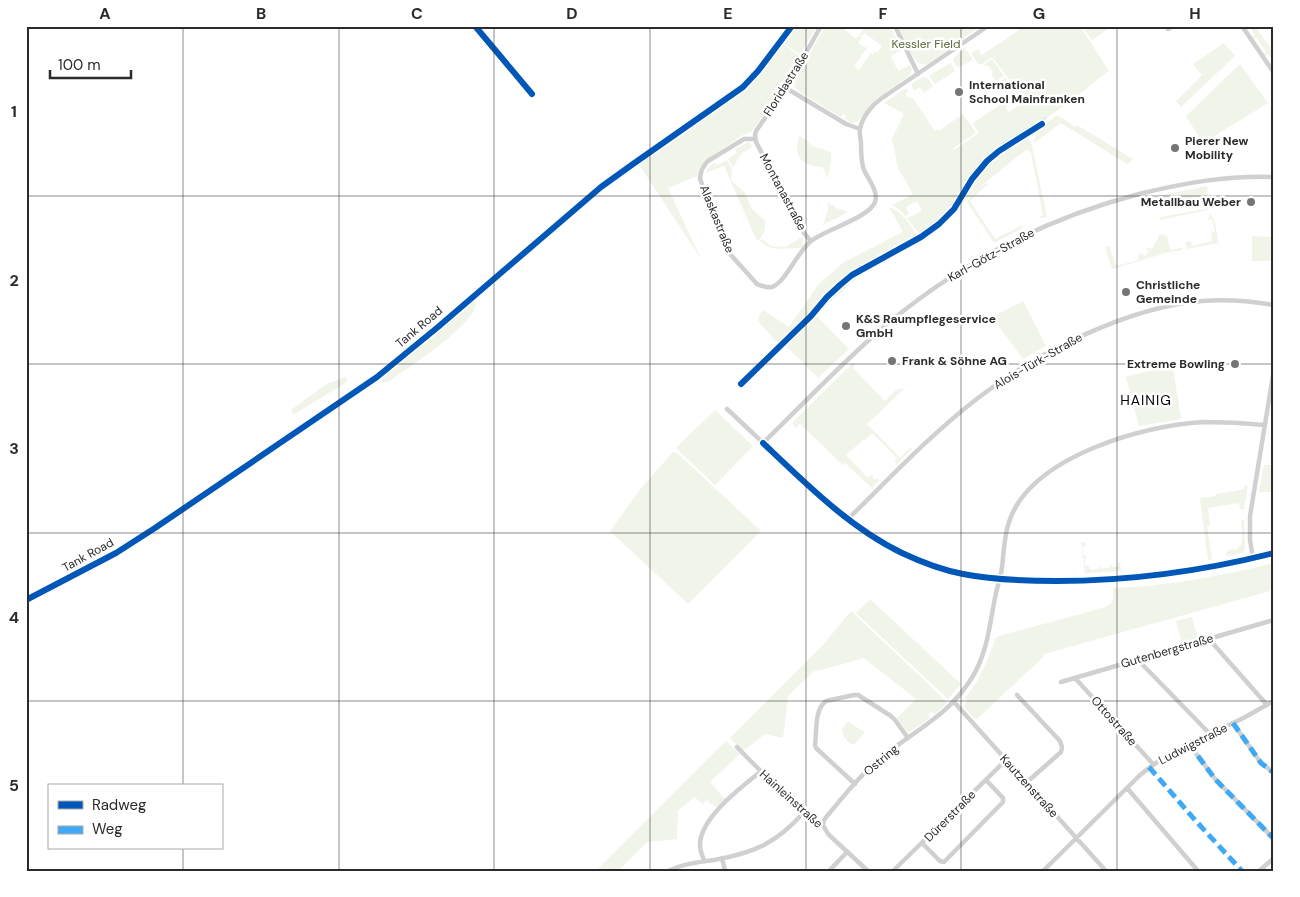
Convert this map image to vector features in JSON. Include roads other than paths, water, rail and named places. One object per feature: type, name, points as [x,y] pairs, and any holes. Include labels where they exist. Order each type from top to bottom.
[{"type":"street","points":[[475,26],[532,94]]},
{"type":"street","name":"Tank Road","points":[[26,600],[116,553],[377,376],[438,327],[601,187],[743,88],[792,26]]},
{"type":"street","name":"Floridastraße","points":[[755,141],[756,131],[786,88],[821,26]]},
{"type":"street","points":[[895,26],[918,74]]},
{"type":"street","points":[[811,241],[866,212],[872,208],[876,201],[876,194],[864,171],[862,162],[860,129],[865,117],[877,101],[988,26]]},
{"type":"street","points":[[1242,26],[1274,73]]},
{"type":"street","points":[[786,88],[846,124],[860,129]]},
{"type":"street","name":"Alaskastraße","points":[[755,141],[744,139],[708,162],[704,165],[700,179],[730,254],[757,284],[773,287],[778,284],[811,241]]},
{"type":"street","name":"Montanastraße","points":[[755,141],[804,233],[811,241]]},
{"type":"street","name":"Karl-Götz-Straße","points":[[763,443],[854,354],[907,308],[938,285],[1022,236],[1076,213],[1155,190],[1208,179],[1257,176],[1274,177]]},
{"type":"street","name":"Alois-Türk-Straße","points":[[848,519],[932,437],[978,398],[1009,376],[1073,340],[1121,320],[1189,302],[1230,300],[1274,305]]},
{"type":"street","points":[[1253,558],[1250,540],[1250,516],[1274,369]]},
{"type":"street","points":[[727,409],[848,519],[884,543],[918,560],[948,571],[1029,582],[1124,579],[1187,571],[1274,554]]},
{"type":"street","name":"Ostring","points":[[823,825],[827,816],[854,784],[879,759],[934,720],[954,702],[968,684],[988,638],[1009,521],[1029,488],[1053,469],[1092,449],[1151,429],[1203,422],[1265,426]]},
{"type":"street","name":"Gutenbergstraße","points":[[1061,682],[1270,621],[1274,622]]},
{"type":"street","points":[[1209,639],[1267,705]]},
{"type":"street","points":[[1138,660],[1210,734]]},
{"type":"street","name":"Ottostraße","points":[[1076,678],[1153,764]]},
{"type":"street","name":"Ostring","points":[[854,784],[816,748],[819,710],[826,701],[858,695],[895,720],[908,738]]},
{"type":"street","points":[[1017,695],[1060,741],[1062,747],[1060,752],[1026,783]]},
{"type":"street","name":"Ludwigstraße","points":[[1043,871],[1153,764],[1274,701]]},
{"type":"street","name":"Kautzenstraße","points":[[954,702],[1106,871]]},
{"type":"street","points":[[1233,723],[1261,763],[1274,773]]},
{"type":"street","points":[[1189,744],[1215,779],[1274,839]]},
{"type":"street","name":"Hainleinstraße","points":[[737,747],[760,772],[804,812],[823,825],[828,834],[868,871]]},
{"type":"street","name":"Dürerstraße","points":[[893,871],[1006,760]]},
{"type":"street","points":[[704,862],[700,846],[703,832],[710,819],[720,807],[760,772]]},
{"type":"street","points":[[922,843],[940,861],[944,862],[1004,802],[1003,798],[986,780]]},
{"type":"street","points":[[1127,788],[1198,871]]},
{"type":"street","points":[[668,871],[682,866],[747,853],[774,839],[792,825],[804,812]]},
{"type":"street","points":[[829,871],[847,852]]},
{"type":"street","points":[[722,858],[725,871]]},
{"type":"street","points":[[1259,871],[1274,858]]},
{"type":"waterway","points":[[921,232],[947,212],[968,179],[987,156],[1011,138],[1046,118]]},
{"type":"place","name":"International School Mainfranken","points":[[959,92]]},
{"type":"place","name":"Pierer New Mobility","points":[[1175,148]]},
{"type":"place","name":"Metallbau Weber","points":[[1251,202]]},
{"type":"place","name":"Christliche Gemeinde","points":[[1126,292]]},
{"type":"place","name":"K&S Raumpflegeservice GmbH","points":[[846,326]]},
{"type":"place","name":"Frank & Söhne AG","points":[[892,361]]},
{"type":"place","name":"Extreme Bowling","points":[[1235,364]]},
{"type":"district","name":"HAINIG","points":[[1146,400]]},
{"type":"park label","name":"Kessler Field","points":[[926,44]]}]
